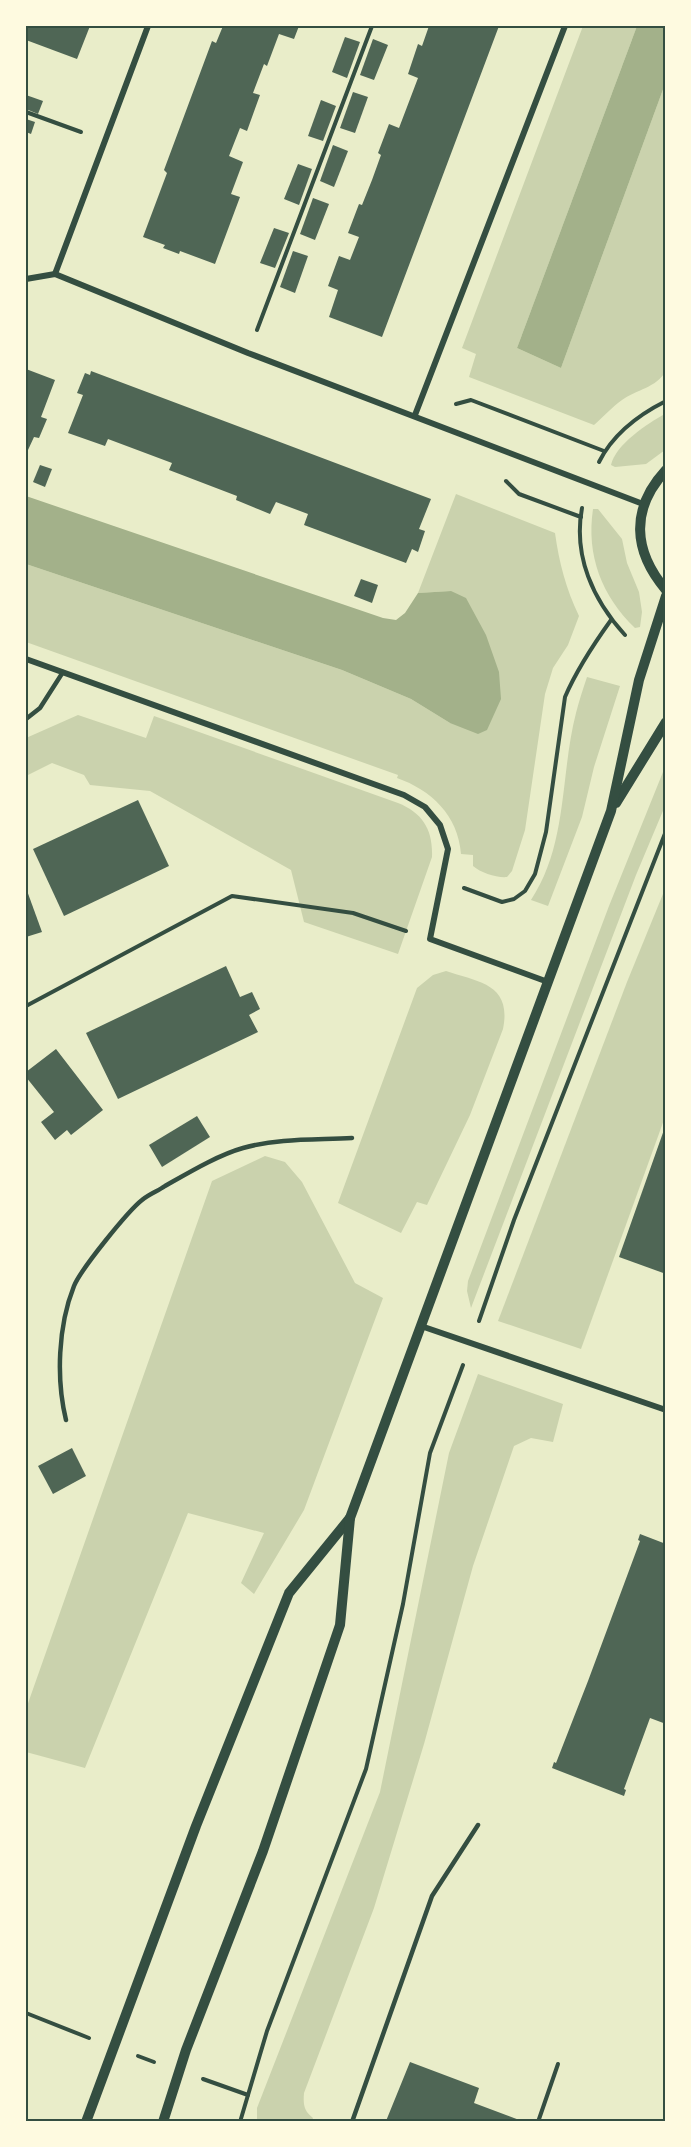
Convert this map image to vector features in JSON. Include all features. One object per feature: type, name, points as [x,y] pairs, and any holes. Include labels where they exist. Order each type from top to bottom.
[{"type":"street","points":[[55,274],[148,26]]},
{"type":"street","points":[[415,415],[565,26]]},
{"type":"street","points":[[26,279],[55,274],[248,353],[643,504]]},
{"type":"street","points":[[666,470],[654,483],[643,504],[639,528],[642,551],[652,573],[666,590]]},
{"type":"street","points":[[162,2121],[186,2050],[262,1851],[340,1625],[350,1518],[611,811],[639,680],[666,597]]},
{"type":"street","points":[[26,659],[393,791],[425,807],[440,825],[448,849],[430,939],[549,982]]},
{"type":"street","points":[[611,811],[666,722]]},
{"type":"street","points":[[421,1326],[666,1410]]},
{"type":"street","points":[[86,2121],[192,1837],[289,1593],[350,1518]]},
{"type":"lane","points":[[26,719],[40,708],[63,672]]},
{"type":"lane","points":[[66,1420],[60,1397],[60,1353],[65,1319],[75,1285],[102,1245],[141,1200],[188,1173],[241,1149],[280,1141],[352,1138]]},
{"type":"lane","points":[[352,2121],[432,1896],[478,1825]]},
{"type":"path","points":[[248,353],[372,26]]},
{"type":"path","points":[[26,112],[104,141]]},
{"type":"path","points":[[415,415],[471,400],[604,451]]},
{"type":"path","points":[[441,879],[502,902],[514,899],[525,891],[535,874],[546,832],[565,698],[585,657],[611,620]]},
{"type":"path","points":[[240,2121],[267,2031],[366,1769],[403,1604],[430,1453],[514,1220],[666,831]]},
{"type":"path","points":[[26,1006],[232,896],[353,913],[430,939]]},
{"type":"path","points":[[538,2121],[558,2064]]},
{"type":"shaded area","points":[[583,26],[637,26],[517,348],[561,368],[665,84],[665,372],[652,385],[618,403],[594,425],[469,377],[476,354],[462,348]]},
{"type":"shaded area","points":[[637,26],[665,26],[665,84],[561,368],[517,348]]},
{"type":"shaded area","points":[[665,414],[665,450],[646,464],[615,467],[611,465],[625,442]]},
{"type":"shaded area","points":[[456,494],[555,533],[570,596],[579,616],[568,645],[553,668],[545,694],[525,830],[512,871],[507,877],[489,874],[473,866],[473,855],[461,854],[455,827],[441,806],[421,789],[397,778],[398,775],[26,642],[26,564],[342,670],[411,699],[450,723],[451,591],[418,593]]},
{"type":"shaded area","points":[[26,496],[383,618],[396,620],[405,613],[418,593],[451,591],[466,598],[486,635],[499,672],[501,699],[487,730],[478,734],[450,723],[411,699],[342,670],[26,564]]},
{"type":"shaded area","points":[[593,509],[598,509],[622,539],[627,563],[639,592],[642,612],[640,627],[635,628],[623,616],[605,589],[599,574],[592,543]]},
{"type":"shaded area","points":[[587,677],[620,686],[594,767],[582,817],[548,906],[531,900],[543,878],[557,833],[571,737]]},
{"type":"shaded area","points":[[78,715],[146,738],[154,716],[398,803],[414,812],[420,817],[428,831],[432,857],[398,954],[304,922],[291,870],[150,791],[90,785],[84,775],[52,763],[26,776],[26,738]]},
{"type":"shaded area","points":[[665,767],[665,806],[636,875],[471,1308],[467,1291],[468,1281],[609,906]]},
{"type":"shaded area","points":[[665,889],[665,1117],[581,1349],[498,1321],[627,982]]},
{"type":"shaded area","points":[[446,971],[481,982],[498,994],[503,1002],[503,1029],[470,1115],[427,1205],[417,1202],[401,1233],[338,1203],[417,988],[433,975]]},
{"type":"shaded area","points":[[265,1156],[285,1162],[302,1182],[355,1283],[383,1298],[304,1510],[254,1594],[241,1583],[264,1533],[188,1513],[85,1768],[26,1752],[26,1709],[212,1181]]},
{"type":"shaded area","points":[[478,1374],[563,1404],[553,1442],[531,1438],[514,1446],[473,1566],[424,1744],[374,1908],[304,2093],[305,2107],[313,2118],[312,2121],[257,2121],[257,2108],[380,1792],[449,1453]]},
{"type":"building","points":[[26,26],[90,26],[77,59],[26,40]]},
{"type":"building","points":[[223,26],[299,26],[294,39],[279,34],[267,66],[264,64],[253,93],[260,95],[247,131],[240,128],[229,156],[243,162],[231,194],[240,197],[215,264],[180,251],[179,254],[163,248],[165,245],[143,237],[167,173],[164,170],[212,41],[216,43]]},
{"type":"building","points":[[429,26],[499,26],[382,337],[329,317],[338,290],[328,286],[339,256],[350,260],[359,237],[348,233],[359,204],[362,205],[372,180],[381,155],[378,153],[389,124],[399,128],[418,78],[408,74],[418,44],[422,46]]},
{"type":"building","points":[[345,37],[360,42],[347,78],[332,72]]},
{"type":"building","points":[[373,39],[388,45],[374,80],[360,75]]},
{"type":"building","points":[[353,92],[368,97],[355,133],[340,128]]},
{"type":"building","points":[[26,95],[43,101],[38,114],[26,109]]},
{"type":"building","points":[[321,100],[336,106],[323,141],[308,136]]},
{"type":"building","points":[[26,119],[35,122],[31,134],[26,132]]},
{"type":"building","points":[[333,145],[348,151],[334,187],[320,181]]},
{"type":"building","points":[[298,164],[312,169],[299,205],[284,199]]},
{"type":"building","points":[[313,198],[329,204],[315,240],[300,234]]},
{"type":"building","points":[[274,228],[289,233],[275,268],[260,263]]},
{"type":"building","points":[[293,251],[308,256],[295,293],[280,287]]},
{"type":"building","points":[[26,369],[55,380],[41,417],[47,419],[39,438],[34,437],[28,450],[26,449]]},
{"type":"building","points":[[91,371],[431,499],[419,529],[425,531],[418,552],[412,549],[406,563],[304,525],[308,514],[276,502],[270,514],[236,500],[237,496],[169,470],[172,463],[108,439],[105,446],[68,433],[83,395],[77,393],[85,373],[90,375]]},
{"type":"building","points":[[40,465],[52,469],[45,487],[33,482]]},
{"type":"building","points":[[361,579],[378,585],[372,603],[354,596]]},
{"type":"building","points":[[138,800],[169,866],[64,916],[33,849]]},
{"type":"building","points":[[26,888],[42,932],[26,937]]},
{"type":"building","points":[[226,966],[240,997],[252,992],[260,1009],[249,1015],[258,1032],[118,1099],[86,1033]]},
{"type":"building","points":[[56,1049],[103,1110],[71,1135],[67,1130],[55,1140],[41,1122],[54,1112],[26,1077],[26,1072]]},
{"type":"building","points":[[197,1116],[210,1137],[162,1167],[149,1145]]},
{"type":"building","points":[[666,1127],[666,1274],[619,1257]]},
{"type":"building","points":[[72,1448],[86,1476],[53,1494],[38,1466]]},
{"type":"building","points":[[640,1534],[666,1544],[666,1724],[650,1718],[624,1789],[626,1790],[624,1796],[552,1768],[588,1681],[640,1541],[638,1540]]},
{"type":"building","points":[[410,2062],[479,2088],[474,2103],[522,2121],[386,2121]]}]
